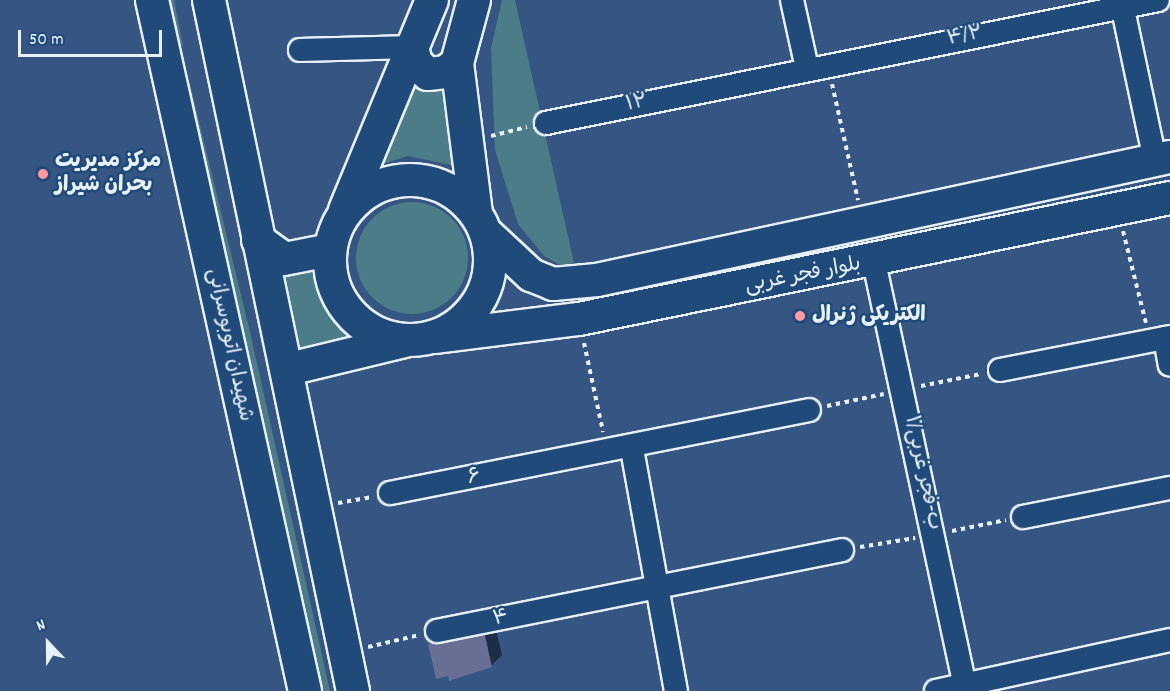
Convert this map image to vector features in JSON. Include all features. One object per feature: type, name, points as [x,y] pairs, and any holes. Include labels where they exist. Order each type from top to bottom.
[{"type":"main road","name":"شهیدان اتوبوسرانی","points":[[152,0],[305,691]]},
{"type":"main road","points":[[209,0],[258,240],[289,369],[353,691]]},
{"type":"main road","points":[[432,0],[330,250],[337,294],[349,313],[366,327],[421,338],[457,326],[487,286],[482,224],[466,142],[457,63],[474,0]]},
{"type":"main road","points":[[412,47],[416,63],[428,74],[446,72],[457,63]]},
{"type":"main road","name":"بلوار فجر غربی","points":[[553,284],[597,280],[1163,159]]},
{"type":"main road","points":[[344,212],[370,190],[411,179],[436,183],[482,224],[514,263],[553,284],[542,298],[551,317],[570,320]]},
{"type":"main road","name":"بلوار فجر غربی","points":[[289,369],[421,338],[570,320],[874,262],[1170,198]]},
{"type":"main road","points":[[258,240],[284,259],[330,250]]},
{"type":"street","points":[[792,0],[818,65]]},
{"type":"street","name":"۴/۲","points":[[818,65],[1122,4],[1158,0]]},
{"type":"street","points":[[1122,4],[1163,159]]},
{"type":"street","points":[[300,50],[412,47]]},
{"type":"street","name":"۱۲","points":[[546,123],[818,65]]},
{"type":"street","name":"۱/ب-فجر غربی","points":[[874,262],[936,534],[965,688]]},
{"type":"street","points":[[1000,370],[1162,339],[1170,365]]},
{"type":"street","name":"۶","points":[[390,493],[632,449],[808,410]]},
{"type":"street","points":[[632,449],[676,691]]},
{"type":"street","points":[[1023,517],[1170,488]]},
{"type":"street","name":"۴","points":[[437,631],[658,590],[842,550]]},
{"type":"street","points":[[936,691],[965,688],[1170,640]]},
{"type":"path","points":[[818,65],[863,224]]},
{"type":"path","points":[[466,142],[546,123]]},
{"type":"path","points":[[1117,209],[1162,339]]},
{"type":"path","points":[[570,320],[608,453]]},
{"type":"path","points":[[808,410],[1000,370]]},
{"type":"path","points":[[317,507],[390,493]]},
{"type":"path","points":[[842,550],[1023,517]]},
{"type":"path","points":[[346,652],[437,631]]},
{"type":"green space","points":[[165,0],[174,0],[183,46],[176,45]]},
{"type":"green space","points":[[502,0],[515,0],[574,263],[562,266],[544,256],[518,224],[495,150],[491,48]]},
{"type":"green space","points":[[184,77],[190,84],[250,332],[330,691],[315,691]]},
{"type":"green space","points":[[448,84],[448,125],[456,166],[408,156],[360,171],[405,86],[432,90]]},
{"type":"green space","points":[[412,202],[434,206],[452,218],[464,236],[468,258],[464,280],[452,298],[434,310],[412,314],[390,310],[372,298],[360,280],[356,258],[360,236],[372,218],[390,206]]},
{"type":"green space","points":[[310,267],[332,315],[359,341],[297,354],[279,276]]},
{"type":"building","points":[[484,631],[492,667],[449,681],[448,676],[436,679],[428,644]]},
{"type":"place","name":"مرکز مدیریت بحران شیراز","points":[[43,174]]},
{"type":"place","name":"الکتریکی ژنرال","points":[[800,316]]}]
